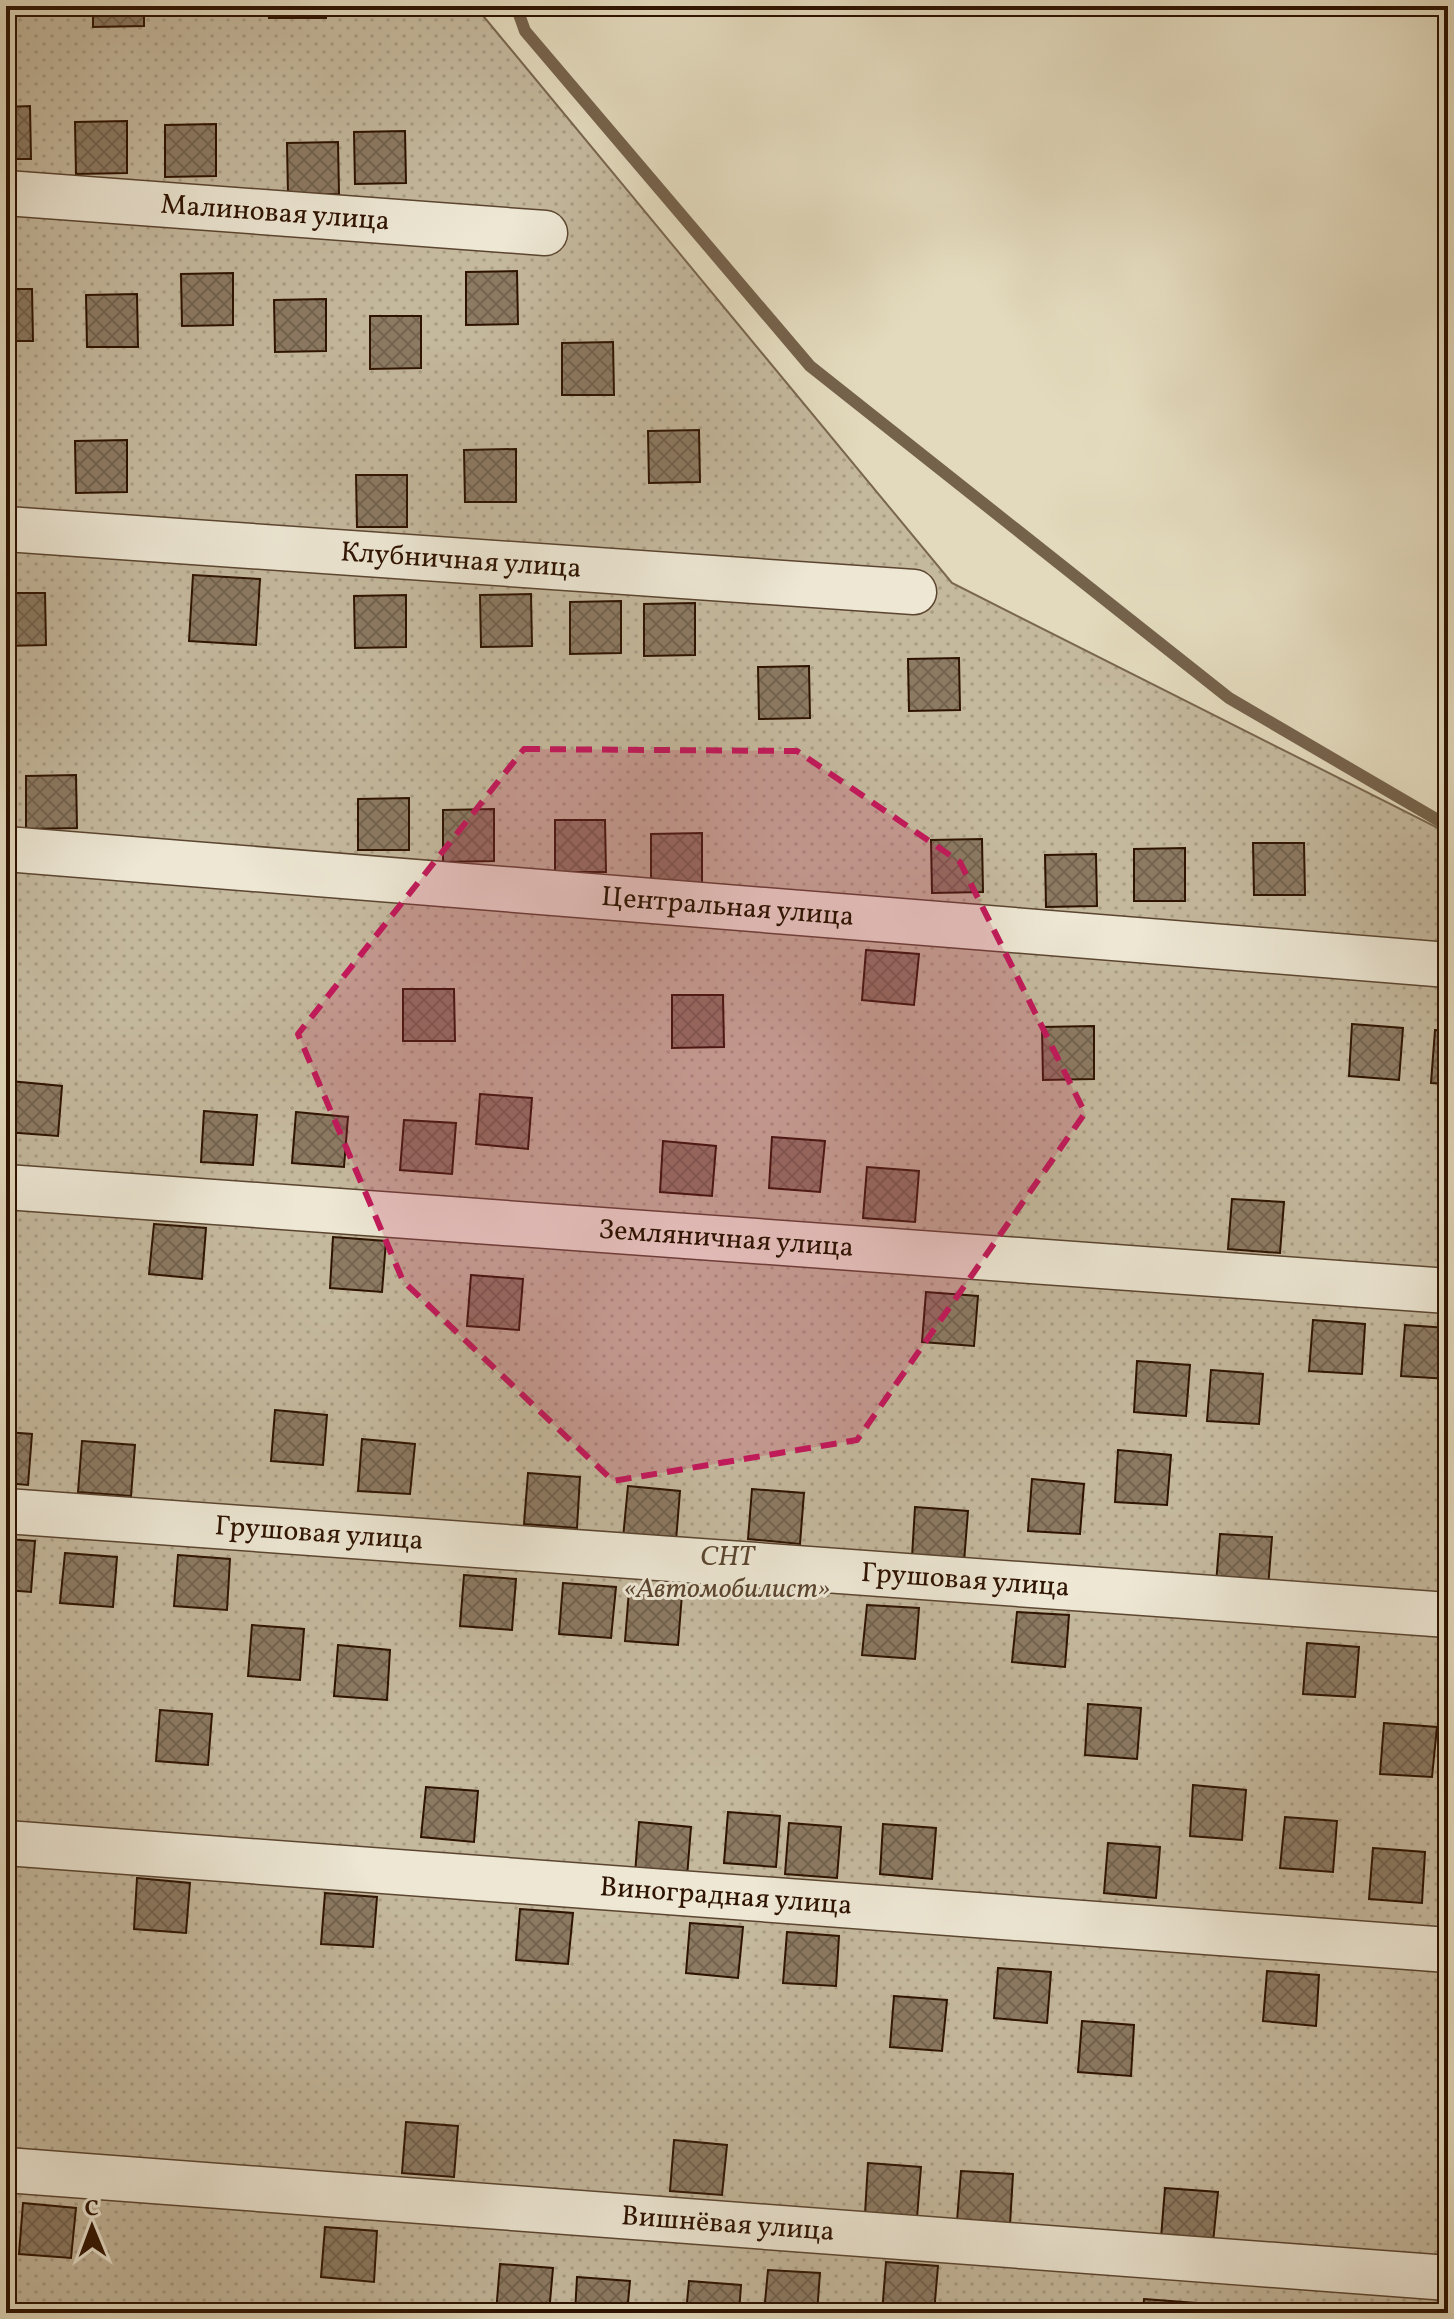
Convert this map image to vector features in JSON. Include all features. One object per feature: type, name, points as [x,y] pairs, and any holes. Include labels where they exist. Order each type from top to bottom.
[{"type":"street","name":"Малиновая улица","points":[[6,193],[545,233]]},
{"type":"street","name":"Клубничная улица","points":[[6,529],[914,592]]},
{"type":"street","name":"Центральная улица","points":[[6,849],[1448,965]]},
{"type":"street","name":"Земляничная улица","points":[[6,1187],[1448,1291]]},
{"type":"street","name":"Грушовая улица","points":[[6,1511],[1448,1615]]},
{"type":"street","name":"Виноградная улица","points":[[6,1843],[1448,1950]]},
{"type":"street","name":"Вишнёвая улица","points":[[6,2170],[1448,2278]]},
{"type":"highlighted area","points":[[524,749],[797,751],[960,862],[1085,1113],[857,1440],[613,1481],[403,1281],[298,1034]]},
{"type":"green space","name":"СНТ «Автомобилист»","points":[[6,6],[475,6],[952,583],[1448,833],[1448,2313],[6,2313]]},
{"type":"building","points":[[93,6],[144,6],[144,26],[93,27]]},
{"type":"building","points":[[269,6],[326,6],[326,18],[269,18]]},
{"type":"building","points":[[30,106],[31,159],[6,159],[6,107]]},
{"type":"building","points":[[127,121],[127,173],[76,174],[75,122]]},
{"type":"building","points":[[216,124],[216,176],[165,177],[165,125]]},
{"type":"building","points":[[405,131],[406,183],[355,184],[354,132]]},
{"type":"building","points":[[338,142],[339,194],[288,195],[287,143]]},
{"type":"building","points":[[517,271],[518,324],[466,325],[466,272]]},
{"type":"building","points":[[233,273],[233,325],[182,326],[181,274]]},
{"type":"building","points":[[6,289],[32,289],[33,341],[6,341]]},
{"type":"building","points":[[137,294],[138,347],[87,347],[86,295]]},
{"type":"building","points":[[326,299],[326,351],[275,352],[274,300]]},
{"type":"building","points":[[370,316],[421,316],[421,368],[370,369]]},
{"type":"building","points":[[613,342],[614,395],[562,395],[562,343]]},
{"type":"building","points":[[699,430],[700,482],[649,483],[648,431]]},
{"type":"building","points":[[127,440],[127,492],[76,493],[75,441]]},
{"type":"building","points":[[516,449],[516,502],[465,502],[464,450]]},
{"type":"building","points":[[356,475],[407,475],[407,527],[357,527]]},
{"type":"building","points":[[193,575],[260,579],[256,645],[189,641]]},
{"type":"building","points":[[6,593],[45,593],[46,645],[6,646]]},
{"type":"building","points":[[531,594],[532,646],[481,647],[480,595]]},
{"type":"building","points":[[406,595],[406,647],[355,648],[354,596]]},
{"type":"building","points":[[621,601],[621,653],[570,654],[570,602]]},
{"type":"building","points":[[695,603],[695,655],[644,656],[644,604]]},
{"type":"building","points":[[959,658],[960,710],[909,711],[908,659]]},
{"type":"building","points":[[809,666],[810,718],[759,719],[758,667]]},
{"type":"building","points":[[76,775],[77,828],[26,829],[26,776]]},
{"type":"building","points":[[409,798],[409,850],[358,850],[358,799]]},
{"type":"building","points":[[494,809],[494,861],[443,862],[443,810]]},
{"type":"building","points":[[555,820],[605,820],[606,872],[555,872]]},
{"type":"building","points":[[702,833],[702,885],[651,886],[651,834]]},
{"type":"building","points":[[982,839],[983,892],[932,893],[931,840]]},
{"type":"building","points":[[1253,843],[1304,843],[1305,895],[1254,895]]},
{"type":"building","points":[[1185,848],[1185,901],[1134,901],[1134,849]]},
{"type":"building","points":[[1096,854],[1097,906],[1046,907],[1045,855]]},
{"type":"building","points":[[866,950],[919,954],[914,1005],[862,1000]]},
{"type":"building","points":[[403,989],[454,989],[455,1041],[403,1041]]},
{"type":"building","points":[[672,995],[723,995],[724,1047],[672,1048]]},
{"type":"building","points":[[1352,1024],[1403,1028],[1399,1080],[1349,1076]]},
{"type":"building","points":[[1094,1026],[1094,1079],[1043,1080],[1042,1027]]},
{"type":"building","points":[[1435,1030],[1448,1031],[1448,1084],[1431,1083]]},
{"type":"building","points":[[10,1081],[62,1086],[58,1136],[6,1132]]},
{"type":"building","points":[[480,1094],[532,1098],[528,1149],[476,1144]]},
{"type":"building","points":[[204,1111],[257,1115],[253,1165],[201,1162]]},
{"type":"building","points":[[296,1112],[348,1117],[344,1167],[292,1163]]},
{"type":"building","points":[[404,1120],[456,1123],[452,1174],[400,1170]]},
{"type":"building","points":[[772,1137],[825,1141],[820,1192],[769,1188]]},
{"type":"building","points":[[663,1141],[716,1146],[712,1196],[660,1192]]},
{"type":"building","points":[[867,1167],[919,1171],[915,1222],[863,1218]]},
{"type":"building","points":[[1232,1199],[1284,1202],[1280,1253],[1228,1249]]},
{"type":"building","points":[[154,1224],[206,1228],[202,1279],[149,1274]]},
{"type":"building","points":[[333,1237],[386,1241],[382,1292],[330,1288]]},
{"type":"building","points":[[471,1275],[523,1279],[519,1330],[467,1326]]},
{"type":"building","points":[[926,1292],[978,1296],[974,1346],[922,1342]]},
{"type":"building","points":[[1313,1320],[1365,1324],[1362,1374],[1309,1371]]},
{"type":"building","points":[[1405,1325],[1448,1328],[1448,1379],[1401,1376]]},
{"type":"building","points":[[1137,1361],[1190,1365],[1186,1416],[1134,1412]]},
{"type":"building","points":[[1211,1370],[1263,1374],[1259,1424],[1207,1421]]},
{"type":"building","points":[[275,1410],[327,1415],[323,1465],[271,1461]]},
{"type":"building","points":[[6,1432],[32,1434],[28,1485],[6,1483]]},
{"type":"building","points":[[362,1439],[415,1444],[410,1494],[358,1491]]},
{"type":"building","points":[[82,1441],[135,1445],[131,1496],[78,1492]]},
{"type":"building","points":[[1118,1450],[1171,1455],[1167,1505],[1115,1502]]},
{"type":"building","points":[[528,1473],[580,1477],[577,1528],[524,1524]]},
{"type":"building","points":[[1032,1479],[1084,1484],[1080,1534],[1028,1531]]},
{"type":"building","points":[[628,1486],[680,1491],[676,1541],[623,1538]]},
{"type":"building","points":[[752,1489],[804,1493],[800,1544],[748,1539]]},
{"type":"building","points":[[915,1507],[968,1511],[964,1562],[912,1557]]},
{"type":"building","points":[[1220,1534],[1272,1537],[1268,1588],[1216,1584]]},
{"type":"building","points":[[6,1539],[35,1541],[31,1592],[6,1590]]},
{"type":"building","points":[[65,1553],[117,1557],[113,1607],[60,1603]]},
{"type":"building","points":[[178,1555],[230,1559],[227,1610],[174,1606]]},
{"type":"building","points":[[464,1575],[516,1579],[512,1630],[460,1626]]},
{"type":"building","points":[[563,1583],[616,1587],[611,1638],[559,1634]]},
{"type":"building","points":[[629,1590],[682,1594],[678,1645],[625,1641]]},
{"type":"building","points":[[867,1605],[919,1608],[915,1659],[862,1655]]},
{"type":"building","points":[[1017,1612],[1069,1615],[1065,1667],[1012,1662]]},
{"type":"building","points":[[252,1625],[304,1629],[300,1680],[248,1676]]},
{"type":"building","points":[[1307,1643],[1359,1647],[1355,1697],[1303,1694]]},
{"type":"building","points":[[338,1645],[390,1650],[387,1700],[334,1696]]},
{"type":"building","points":[[1088,1704],[1141,1708],[1137,1759],[1085,1755]]},
{"type":"building","points":[[160,1710],[212,1714],[208,1765],[156,1761]]},
{"type":"building","points":[[1384,1723],[1437,1727],[1432,1777],[1380,1774]]},
{"type":"building","points":[[1193,1785],[1246,1790],[1242,1840],[1190,1836]]},
{"type":"building","points":[[426,1787],[478,1791],[474,1842],[421,1837]]},
{"type":"building","points":[[728,1812],[780,1816],[776,1867],[724,1863]]},
{"type":"building","points":[[1285,1817],[1337,1821],[1333,1872],[1280,1868]]},
{"type":"building","points":[[639,1822],[691,1827],[687,1877],[635,1874]]},
{"type":"building","points":[[789,1823],[841,1827],[837,1878],[785,1874]]},
{"type":"building","points":[[883,1824],[936,1828],[932,1879],[880,1874]]},
{"type":"building","points":[[1108,1843],[1160,1847],[1156,1898],[1104,1893]]},
{"type":"building","points":[[1373,1848],[1425,1852],[1422,1903],[1369,1899]]},
{"type":"building","points":[[137,1878],[190,1883],[186,1933],[134,1929]]},
{"type":"building","points":[[6,1884],[14,1884],[11,1935],[6,1935]]},
{"type":"building","points":[[325,1893],[377,1897],[373,1947],[321,1944]]},
{"type":"building","points":[[520,1909],[573,1913],[568,1964],[516,1960]]},
{"type":"building","points":[[690,1923],[743,1927],[738,1978],[686,1973]]},
{"type":"building","points":[[787,1932],[839,1936],[836,1986],[783,1983]]},
{"type":"building","points":[[998,1968],[1051,1972],[1047,2023],[994,2018]]},
{"type":"building","points":[[1267,1971],[1319,1975],[1316,2026],[1263,2021]]},
{"type":"building","points":[[894,1996],[947,2000],[942,2051],[890,2047]]},
{"type":"building","points":[[1082,2021],[1134,2025],[1131,2076],[1078,2072]]},
{"type":"building","points":[[406,2122],[458,2126],[454,2177],[402,2173]]},
{"type":"building","points":[[674,2140],[727,2145],[722,2195],[670,2191]]},
{"type":"building","points":[[868,2163],[921,2167],[917,2218],[865,2214]]},
{"type":"building","points":[[961,2171],[1013,2174],[1010,2225],[957,2221]]},
{"type":"building","points":[[1165,2188],[1218,2192],[1213,2243],[1161,2238]]},
{"type":"building","points":[[23,2203],[76,2208],[71,2258],[19,2254]]},
{"type":"building","points":[[325,2227],[377,2231],[374,2282],[321,2277]]},
{"type":"building","points":[[886,2262],[938,2266],[934,2313],[882,2313]]},
{"type":"building","points":[[500,2264],[553,2268],[549,2313],[496,2313]]},
{"type":"building","points":[[768,2270],[820,2273],[817,2313],[764,2313]]},
{"type":"building","points":[[577,2277],[630,2281],[627,2313],[575,2313]]},
{"type":"building","points":[[689,2281],[741,2285],[739,2313],[686,2313]]},
{"type":"building","points":[[1144,2299],[1196,2303],[1196,2313],[1143,2313]]},
{"type":"waterway","points":[[516,6],[525,31],[810,366],[1229,698],[1448,826]]}]
